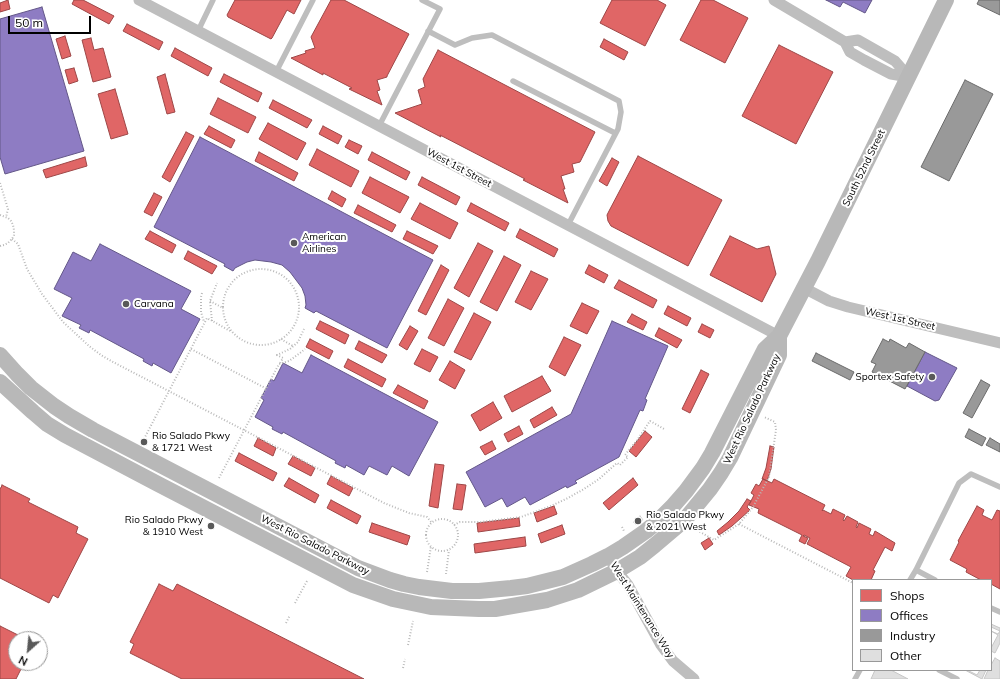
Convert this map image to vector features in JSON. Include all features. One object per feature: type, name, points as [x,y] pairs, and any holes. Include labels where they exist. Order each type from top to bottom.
[{"type":"main road","name":"South 52nd Street","points":[[779,336],[818,261],[946,0]]},
{"type":"main road","name":"West Rio Salado Parkway","points":[[0,355],[17,374],[42,397],[93,430],[345,562],[390,580],[419,588],[478,591],[502,590],[527,586],[563,577],[608,556],[658,521],[672,507],[696,478],[712,453],[765,349],[779,336]]},
{"type":"main road","name":"West Rio Salado Parkway","points":[[0,382],[32,412],[77,442],[353,585],[393,599],[431,606],[495,609],[547,600],[578,590],[617,571],[640,557],[681,523],[721,473],[736,447],[779,356],[779,336]]},
{"type":"street","name":"West 1st Street","points":[[139,0],[779,336]]},
{"type":"street","points":[[774,0],[845,42],[850,52],[864,60],[891,74],[909,77]]},
{"type":"street","name":"West 1st Street","points":[[804,288],[848,307],[1000,342]]},
{"type":"street","name":"West Maintenance Way","points":[[608,556],[628,585],[661,645],[673,661],[694,679]]},
{"type":"lane","points":[[198,31],[213,0]]},
{"type":"lane","points":[[276,72],[313,0]]},
{"type":"lane","points":[[379,126],[440,9],[422,0]]},
{"type":"lane","points":[[428,31],[455,45],[472,38],[492,35],[619,102],[621,112],[618,129],[568,225]]},
{"type":"lane","points":[[513,81],[616,133]]},
{"type":"lane","points":[[911,579],[959,483],[970,474],[1000,487]]},
{"type":"lane","points":[[916,570],[934,579]]},
{"type":"lane","points":[[942,671],[957,679]]},
{"type":"path","points":[[0,183],[8,209],[6,217]]},
{"type":"path","points":[[0,215],[11,221],[14,230],[12,239],[0,246]]},
{"type":"path","points":[[12,239],[18,244],[27,269],[42,294],[63,322],[101,355],[384,503],[409,513],[427,517],[432,523]]},
{"type":"path","points":[[144,439],[207,318],[243,340],[254,344],[266,344],[278,341],[288,334],[295,324],[299,312],[299,299],[294,286],[285,277],[273,270],[260,269],[247,271],[236,278],[227,289],[223,308],[227,323],[233,333]]},
{"type":"path","points":[[212,321],[210,301],[217,283]]},
{"type":"path","points":[[202,293],[201,312],[204,323]]},
{"type":"path","points":[[210,301],[223,308]]},
{"type":"path","points":[[220,478],[283,358],[277,355],[285,352],[298,342],[304,330]]},
{"type":"path","points":[[281,339],[293,346]]},
{"type":"path","points":[[191,349],[267,389]]},
{"type":"path","points":[[280,364],[289,361],[306,349]]},
{"type":"path","points":[[696,530],[714,540],[739,524],[753,507],[769,477],[776,430],[774,422],[761,415]]},
{"type":"path","points":[[454,525],[460,522],[481,522],[521,517],[551,506],[584,489],[616,463],[620,465],[628,457],[625,454],[650,421],[664,429]]},
{"type":"path","points":[[439,519],[444,519],[448,520],[454,525],[458,535],[454,545],[445,550],[435,549],[431,546],[426,537],[426,532],[432,523],[439,519]]},
{"type":"path","points":[[739,524],[852,582]]},
{"type":"path","points":[[427,572],[431,546]]},
{"type":"path","points":[[446,574],[449,549]]},
{"type":"path","points":[[295,603],[307,581]]},
{"type":"path","points":[[286,623],[290,615]]},
{"type":"path","points":[[408,645],[413,621]]},
{"type":"path","points":[[403,668],[405,659]]},
{"type":"building: Shops","points":[[8,0],[10,9],[0,12],[0,3]]},
{"type":"building: Shops","points":[[74,0],[83,0],[114,16],[109,24],[72,4]]},
{"type":"building: Shops","points":[[235,0],[301,0],[294,14],[287,10],[271,39],[228,17],[227,15]]},
{"type":"building: Shops","points":[[331,0],[344,0],[409,34],[387,77],[377,80],[380,90],[377,91],[382,105],[349,89],[352,88],[323,73],[323,75],[291,58],[315,48],[311,37]]},
{"type":"building: Shops","points":[[612,0],[657,0],[666,5],[645,46],[600,23]]},
{"type":"building: Shops","points":[[701,0],[713,0],[748,18],[725,63],[680,40]]},
{"type":"building: Shops","points":[[127,24],[163,42],[159,50],[123,31]]},
{"type":"building: Shops","points":[[65,36],[71,56],[62,59],[56,39]]},
{"type":"building: Shops","points":[[91,38],[94,50],[103,48],[111,77],[93,82],[82,40]]},
{"type":"building: Shops","points":[[604,39],[628,52],[624,60],[600,47]]},
{"type":"building: Shops","points":[[779,45],[833,72],[796,144],[742,116]]},
{"type":"building: Shops","points":[[175,48],[212,68],[208,76],[171,56]]},
{"type":"building: Shops","points":[[438,50],[595,132],[580,162],[572,164],[574,172],[561,176],[565,189],[563,189],[568,203],[523,180],[525,179],[395,113],[422,104],[418,90],[425,87],[423,79]]},
{"type":"building: Shops","points":[[74,68],[78,81],[69,84],[65,70]]},
{"type":"building: Shops","points":[[165,74],[175,112],[167,114],[157,77]]},
{"type":"building: Shops","points":[[224,74],[262,93],[258,102],[220,82]]},
{"type":"building: Shops","points":[[115,89],[128,134],[111,139],[98,94]]},
{"type":"building: Shops","points":[[218,98],[256,117],[248,133],[210,114]]},
{"type":"building: Shops","points":[[273,100],[312,120],[307,128],[269,108]]},
{"type":"building: Shops","points":[[268,123],[306,143],[297,160],[259,139]]},
{"type":"building: Shops","points":[[209,126],[235,140],[231,148],[204,134]]},
{"type":"building: Shops","points":[[323,126],[342,136],[338,144],[319,134]]},
{"type":"building: Shops","points":[[186,132],[194,136],[170,182],[162,177]]},
{"type":"building: Shops","points":[[349,140],[362,146],[358,154],[345,147]]},
{"type":"building: Shops","points":[[317,149],[359,171],[351,187],[309,165]]},
{"type":"building: Shops","points":[[259,152],[298,173],[294,181],[255,161]]},
{"type":"building: Shops","points":[[372,152],[410,172],[406,180],[368,160]]},
{"type":"building: Shops","points":[[638,156],[722,200],[688,266],[611,226],[608,221],[607,215]]},
{"type":"building: Shops","points":[[85,157],[87,166],[46,178],[43,170]]},
{"type":"building: Shops","points":[[612,158],[619,162],[607,186],[599,181]]},
{"type":"building: Shops","points":[[370,177],[409,197],[400,213],[362,193]]},
{"type":"building: Shops","points":[[422,177],[460,197],[456,205],[418,185]]},
{"type":"building: Shops","points":[[332,191],[346,199],[342,207],[328,199]]},
{"type":"building: Shops","points":[[154,193],[162,197],[152,216],[144,212]]},
{"type":"building: Shops","points":[[420,203],[458,223],[450,239],[411,219]]},
{"type":"building: Shops","points":[[471,203],[509,223],[505,231],[467,211]]},
{"type":"building: Shops","points":[[358,205],[396,225],[392,232],[354,213]]},
{"type":"building: Shops","points":[[520,229],[558,249],[554,257],[516,237]]},
{"type":"building: Shops","points":[[150,231],[176,245],[172,253],[145,239]]},
{"type":"building: Shops","points":[[407,231],[438,246],[433,254],[403,239]]},
{"type":"building: Shops","points":[[730,236],[757,249],[769,246],[776,274],[762,302],[710,275]]},
{"type":"building: Shops","points":[[478,243],[493,251],[469,297],[454,288]]},
{"type":"building: Shops","points":[[188,251],[217,266],[212,274],[184,259]]},
{"type":"building: Shops","points":[[504,256],[521,265],[497,311],[480,302]]},
{"type":"building: Shops","points":[[441,265],[449,270],[426,315],[418,311]]},
{"type":"building: Shops","points":[[589,265],[608,275],[604,283],[585,273]]},
{"type":"building: Shops","points":[[531,271],[548,279],[531,310],[515,302]]},
{"type":"building: Shops","points":[[619,280],[657,300],[653,308],[614,288]]},
{"type":"building: Shops","points":[[448,299],[464,308],[444,346],[428,338]]},
{"type":"building: Shops","points":[[582,303],[599,311],[587,334],[570,326]]},
{"type":"building: Shops","points":[[668,306],[691,318],[687,326],[664,314]]},
{"type":"building: Shops","points":[[474,313],[491,322],[471,360],[454,352]]},
{"type":"building: Shops","points":[[632,314],[647,322],[643,330],[627,322]]},
{"type":"building: Shops","points":[[320,321],[349,335],[345,344],[316,329]]},
{"type":"building: Shops","points":[[702,324],[714,330],[710,338],[698,332]]},
{"type":"building: Shops","points":[[410,326],[418,331],[407,350],[399,345]]},
{"type":"building: Shops","points":[[659,328],[682,340],[677,348],[655,336]]},
{"type":"building: Shops","points":[[564,337],[581,345],[565,376],[549,367]]},
{"type":"building: Shops","points":[[310,339],[333,351],[329,359],[306,347]]},
{"type":"building: Shops","points":[[359,341],[387,355],[382,363],[355,349]]},
{"type":"building: Shops","points":[[422,349],[438,357],[430,372],[414,364]]},
{"type":"building: Shops","points":[[348,359],[386,379],[382,387],[344,367]]},
{"type":"building: Shops","points":[[450,361],[465,370],[455,389],[439,380]]},
{"type":"building: Shops","points":[[701,370],[709,374],[690,413],[682,409]]},
{"type":"building: Shops","points":[[542,376],[551,391],[512,412],[504,396]]},
{"type":"building: Shops","points":[[398,385],[428,401],[424,409],[393,393]]},
{"type":"building: Shops","points":[[493,402],[502,418],[480,431],[471,415]]},
{"type":"building: Shops","points":[[552,407],[557,415],[534,428],[530,420]]},
{"type":"building: Shops","points":[[519,426],[523,434],[508,442],[504,434]]},
{"type":"building: Shops","points":[[645,431],[652,437],[636,457],[629,451]]},
{"type":"building: Shops","points":[[258,438],[276,448],[273,456],[254,446]]},
{"type":"building: Shops","points":[[492,441],[496,449],[485,455],[480,447]]},
{"type":"building: Shops","points":[[770,446],[774,447],[771,469],[767,481],[762,479],[766,468]]},
{"type":"building: Shops","points":[[239,453],[277,473],[273,481],[235,461]]},
{"type":"building: Shops","points":[[293,456],[315,468],[311,476],[288,464]]},
{"type":"building: Shops","points":[[435,464],[444,465],[438,508],[429,506]]},
{"type":"building: Shops","points":[[331,476],[353,488],[349,496],[327,484]]},
{"type":"building: Shops","points":[[289,478],[319,495],[315,503],[284,486]]},
{"type":"building: Shops","points":[[633,478],[638,485],[609,510],[603,503]]},
{"type":"building: Shops","points":[[763,479],[772,483],[774,479],[825,505],[822,511],[823,510],[831,514],[833,509],[845,515],[844,521],[847,516],[858,522],[857,528],[859,523],[871,529],[869,534],[873,536],[875,531],[895,543],[892,551],[885,547],[873,570],[875,571],[871,579],[852,579],[846,576],[851,567],[807,544],[810,538],[804,535],[803,536],[808,538],[805,544],[799,541],[802,535],[758,513],[759,509],[749,505],[754,495],[751,493],[756,484],[759,486]]},
{"type":"building: Shops","points":[[457,484],[466,485],[462,510],[453,509]]},
{"type":"building: Shops","points":[[2,485],[30,499],[28,502],[78,527],[76,533],[88,539],[58,598],[53,595],[49,603],[0,578],[0,488]]},
{"type":"building: Shops","points":[[747,499],[751,501],[747,507],[750,510],[719,535],[717,531],[739,511]]},
{"type":"building: Shops","points":[[331,500],[361,516],[357,524],[327,508]]},
{"type":"building: Shops","points":[[554,506],[557,514],[537,522],[534,513]]},
{"type":"building: Shops","points":[[977,506],[984,510],[982,515],[992,520],[997,510],[1000,511],[1000,589],[992,585],[992,579],[979,579],[966,572],[967,569],[950,560],[959,542],[958,541]]},
{"type":"building: Shops","points":[[519,518],[520,526],[478,532],[477,523]]},
{"type":"building: Shops","points":[[372,523],[410,536],[407,545],[369,532]]},
{"type":"building: Shops","points":[[562,525],[565,534],[541,543],[538,534]]},
{"type":"building: Shops","points":[[525,537],[526,546],[475,553],[474,544]]},
{"type":"building: Shops","points":[[709,538],[713,544],[705,550],[701,543]]},
{"type":"building: Shops","points":[[159,584],[173,591],[177,584],[364,679],[182,679],[130,653],[134,644],[130,642]]},
{"type":"building: Shops","points":[[0,626],[10,631],[8,631],[8,671],[20,671],[16,679],[0,679]]},
{"type":"building: Offices","points":[[826,0],[872,0],[865,13],[843,2],[840,7]]},
{"type":"building: Offices","points":[[42,7],[84,151],[5,174],[0,157],[0,19]]},
{"type":"building: Offices","name":"American Airlines","points":[[200,137],[433,260],[387,348],[316,311],[314,313],[305,308],[305,296],[302,288],[290,272],[282,265],[255,260],[235,268],[233,271],[224,266],[225,264],[154,227]]},
{"type":"building: Offices","name":"Carvana","points":[[100,244],[191,291],[181,309],[200,319],[171,373],[153,363],[152,366],[143,361],[144,359],[90,330],[89,333],[79,328],[81,325],[62,316],[72,298],[54,289],[73,252],[91,261]]},
{"type":"building: Offices","points":[[612,321],[668,346],[645,399],[647,400],[643,411],[640,410],[619,457],[575,481],[577,483],[567,488],[566,486],[530,505],[525,497],[507,507],[502,498],[485,507],[466,472],[571,414]]},
{"type":"building: Offices","name":"Sportex Safety","points":[[925,352],[957,368],[939,400],[935,401],[907,386]]},
{"type":"building: Offices","points":[[311,355],[438,422],[409,476],[392,466],[387,475],[369,466],[364,475],[346,465],[345,468],[335,463],[336,461],[283,432],[282,434],[272,429],[273,427],[255,417],[264,400],[261,398],[271,379],[274,381],[283,363],[302,373]]},
{"type":"building: Industry","points":[[979,0],[1000,0],[1000,15],[977,4]]},
{"type":"building: Industry","points":[[965,80],[993,94],[949,181],[921,167]]},
{"type":"building: Industry","points":[[883,339],[889,342],[890,339],[906,348],[909,343],[925,352],[905,389],[872,372],[876,364],[871,362]]},
{"type":"building: Industry","points":[[816,353],[854,372],[850,380],[812,361]]},
{"type":"building: Industry","points":[[981,380],[990,385],[972,418],[963,413]]},
{"type":"building: Industry","points":[[969,429],[986,438],[982,446],[965,437]]},
{"type":"building: Industry","points":[[990,438],[1000,444],[1000,452],[986,445]]},
{"type":"building: Other","points":[[640,516],[643,520],[636,525],[633,522]]},
{"type":"building: Other","points":[[992,624],[1000,628],[1000,643],[995,653],[992,652]]},
{"type":"building: Other","points":[[992,627],[1000,631],[998,634],[992,631]]},
{"type":"building: Other","points":[[992,632],[998,635],[992,646]]},
{"type":"building: Other","points":[[995,658],[1000,661],[1000,679],[984,679],[988,671],[992,671],[992,663]]},
{"type":"building: Other","points":[[875,671],[893,671],[908,679],[871,679]]},
{"type":"building: Other","points":[[967,671],[986,671],[982,679]]},
{"type":"building: Other","points":[[969,671],[979,671],[977,675]]},
{"type":"place","name":"American Airlines","points":[[294,243]]},
{"type":"place","name":"Carvana","points":[[126,304]]},
{"type":"place","name":"Sportex Safety","points":[[932,377]]},
{"type":"place","name":"Rio Salado Pkwy & 1721 West","points":[[144,442]]},
{"type":"place","name":"Rio Salado Pkwy & 2021 West","points":[[638,521]]},
{"type":"place","name":"Rio Salado Pkwy & 1910 West","points":[[211,526]]}]
